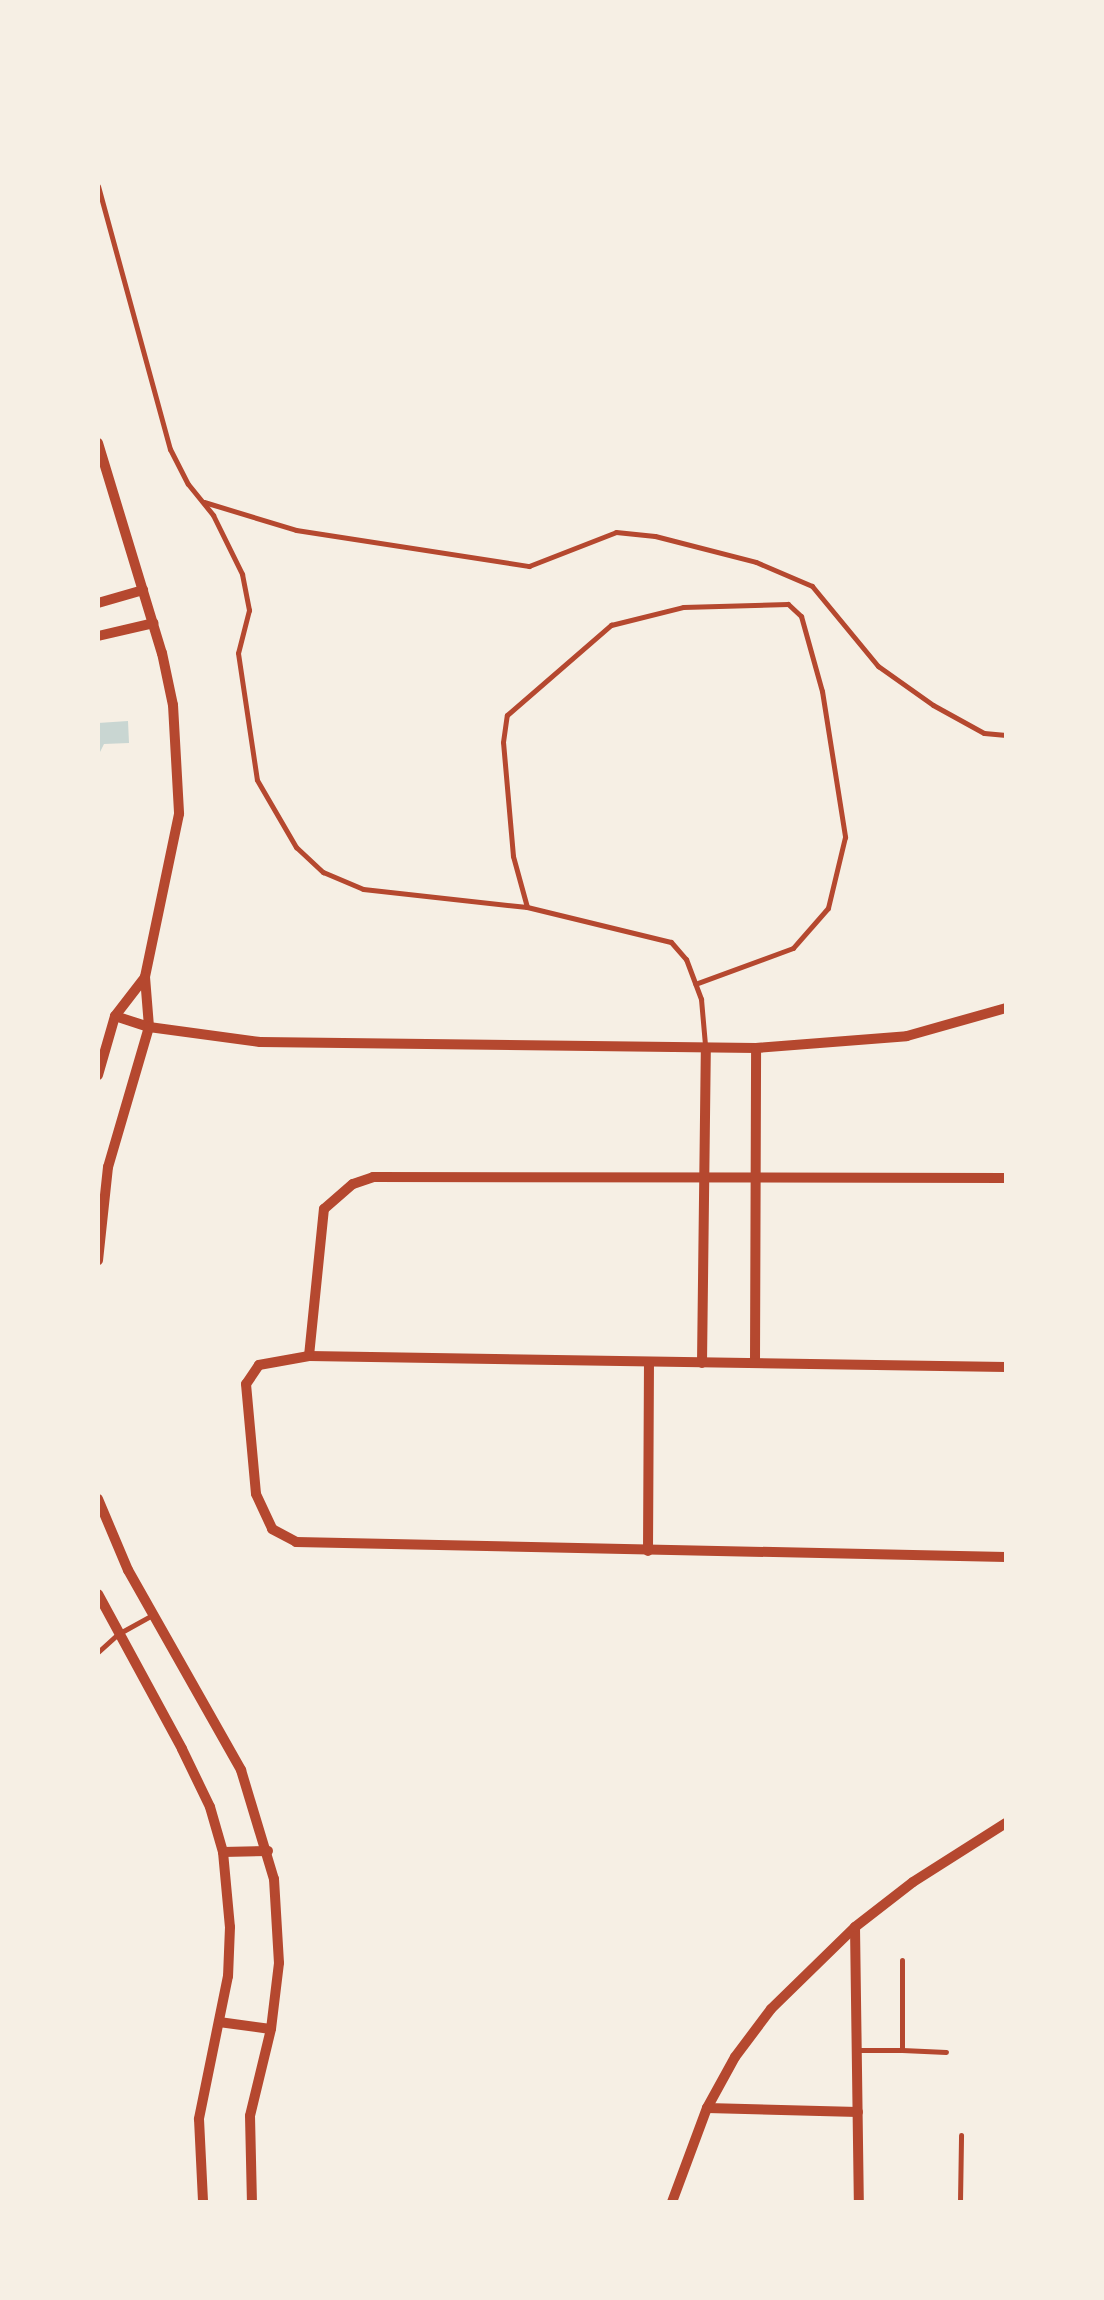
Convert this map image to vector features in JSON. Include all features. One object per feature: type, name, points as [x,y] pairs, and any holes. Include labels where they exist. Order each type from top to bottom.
[{"type":"street","points":[[98,443],[154,623],[173,704],[178,814],[145,977],[148,1027],[108,1167],[100,1212],[98,1260]]},
{"type":"street","points":[[98,603],[143,590]]},
{"type":"street","points":[[98,636],[154,623]]},
{"type":"street","points":[[98,1075],[115,1016],[145,977]]},
{"type":"street","points":[[115,1016],[148,1027],[260,1042],[756,1048],[907,1036],[1006,1008]]},
{"type":"street","points":[[702,1363],[706,1048]]},
{"type":"street","points":[[755,1362],[752,1178],[756,1048]]},
{"type":"street","points":[[309,1356],[324,1208],[354,1184],[373,1177],[1006,1178]]},
{"type":"street","points":[[1006,1366],[309,1356],[259,1365],[246,1384],[256,1494],[272,1529],[282,1537],[338,1546],[1006,1557]]},
{"type":"street","points":[[648,1552],[649,1362]]},
{"type":"street","points":[[98,1500],[152,1615],[241,1770],[268,1851],[280,1963],[271,2030],[250,2116],[252,2202]]},
{"type":"street","points":[[98,1594],[182,1748],[210,1807],[223,1852],[230,1927],[220,2022],[199,2119],[203,2202]]},
{"type":"street","points":[[672,2202],[706,2108],[735,2056],[770,2009],[856,1928],[913,1882],[1006,1822]]},
{"type":"street","points":[[223,1852],[268,1851]]},
{"type":"street","points":[[856,1928],[859,2202]]},
{"type":"street","points":[[220,2022],[271,2030]]},
{"type":"street","points":[[706,2108],[858,2112]]},
{"type":"lane","points":[[98,186],[170,450],[242,574],[249,610],[238,653],[257,780],[296,847],[323,872],[363,889],[526,907],[672,942],[686,959],[695,984],[706,1048]]},
{"type":"lane","points":[[202,501],[296,530],[529,566],[616,532],[655,536],[756,562],[812,586],[878,666],[934,706],[984,734],[1006,736]]},
{"type":"lane","points":[[526,907],[513,856],[503,742],[507,715],[611,625],[683,607],[788,604],[801,616],[822,691],[845,837],[828,908],[793,948],[695,984]]},
{"type":"lane","points":[[98,1652],[118,1634],[152,1615]]},
{"type":"lane","points":[[902,1960],[902,2050]]},
{"type":"lane","points":[[857,2050],[946,2052]]},
{"type":"lane","points":[[960,2202],[961,2136]]},
{"type":"shaded area","points":[[128,721],[129,743],[104,744],[98,756],[98,723]]}]
